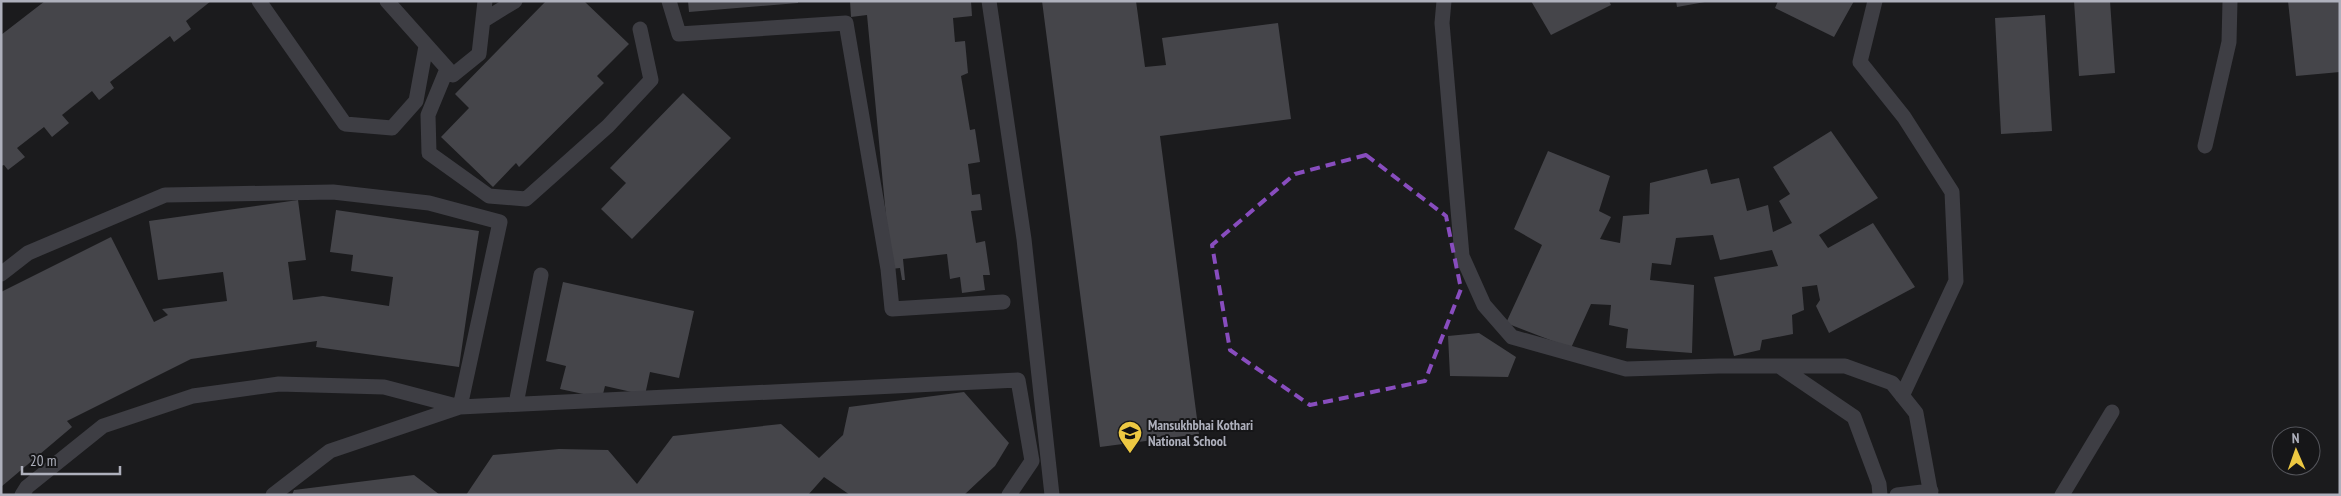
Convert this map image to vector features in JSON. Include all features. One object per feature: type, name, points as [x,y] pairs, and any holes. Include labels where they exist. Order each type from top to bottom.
[{"type":"street","points":[[259,1],[345,124],[392,128],[416,101],[426,46]]},
{"type":"street","points":[[387,1],[453,75],[479,54],[485,1]]},
{"type":"street","points":[[484,20],[516,1]]},
{"type":"street","points":[[669,1],[679,34],[846,23],[888,269],[892,309],[1003,302]]},
{"type":"street","points":[[989,1],[1024,239],[1052,495]]},
{"type":"street","points":[[1444,1],[1442,24],[1462,256],[1484,306],[1512,338],[1626,369],[1845,366],[1892,383],[1916,413],[1931,493],[1897,495]]},
{"type":"street","points":[[1875,1],[1860,62],[1904,117],[1952,192],[1956,281],[1902,396]]},
{"type":"street","points":[[2205,146],[2229,42],[2230,1]]},
{"type":"street","points":[[447,69],[428,115],[429,153],[489,196],[526,199],[608,126],[651,80],[640,29]]},
{"type":"street","points":[[1,274],[28,253],[165,195],[334,192],[429,203],[500,222],[460,407]]},
{"type":"street","points":[[516,404],[541,274]]},
{"type":"street","points":[[1778,366],[1854,417],[1879,484],[1880,495]]},
{"type":"street","points":[[273,495],[330,451],[460,407],[1018,380],[1032,461],[1009,495]]},
{"type":"street","points":[[22,495],[27,487],[103,426],[194,396],[279,384],[384,387],[460,407]]},
{"type":"street","points":[[2062,495],[2112,412]]},
{"type":"highlighted area","points":[[1366,155],[1446,216],[1461,289],[1425,381],[1310,405],[1230,350],[1212,245],[1295,174]]},
{"type":"building","points":[[45,1],[211,1],[186,21],[191,29],[174,42],[170,36],[110,82],[114,88],[99,100],[92,91],[62,115],[69,123],[52,137],[44,127],[17,148],[25,157],[8,170],[4,165],[1,166],[1,35]]},
{"type":"building","points":[[546,1],[584,1],[629,44],[597,76],[604,83],[519,167],[516,163],[493,187],[441,137],[469,108],[455,94]]},
{"type":"building","points":[[688,1],[798,1],[798,3],[689,12]]},
{"type":"building","points":[[850,1],[971,1],[972,16],[953,18],[955,42],[965,41],[968,73],[961,76],[970,130],[975,129],[980,162],[968,164],[972,195],[980,194],[982,210],[971,211],[976,243],[985,241],[990,275],[983,275],[985,290],[962,293],[960,277],[950,279],[947,254],[903,259],[905,280],[902,280],[900,268],[891,269],[867,15],[851,17]]},
{"type":"building","points":[[1042,1],[1136,1],[1145,67],[1166,65],[1162,38],[1278,23],[1291,119],[1160,136],[1199,434],[1100,447]]},
{"type":"building","points":[[1531,1],[1609,1],[1611,5],[1551,35]]},
{"type":"building","points":[[1676,1],[1705,1],[1705,2],[1677,7]]},
{"type":"building","points":[[1778,1],[1854,1],[1834,37],[1775,8]]},
{"type":"building","points":[[2074,1],[2110,1],[2115,73],[2079,76]]},
{"type":"building","points":[[2288,1],[2340,1],[2340,72],[2296,76]]},
{"type":"building","points":[[2045,15],[2052,131],[2001,134],[1995,18]]},
{"type":"building","points":[[683,93],[731,138],[632,239],[601,209],[626,183],[610,168]]},
{"type":"building","points":[[1831,131],[1878,198],[1819,235],[1828,248],[1873,223],[1915,287],[1829,333],[1816,306],[1820,300],[1817,285],[1802,287],[1804,310],[1792,315],[1793,334],[1762,340],[1760,350],[1734,356],[1714,277],[1778,266],[1772,250],[1720,260],[1713,235],[1676,238],[1671,265],[1652,263],[1650,280],[1694,285],[1692,353],[1626,348],[1628,329],[1609,325],[1611,305],[1591,304],[1571,348],[1506,323],[1542,245],[1514,229],[1548,151],[1610,176],[1599,211],[1611,217],[1600,239],[1620,243],[1623,216],[1649,214],[1650,183],[1707,169],[1711,184],[1739,178],[1747,211],[1768,205],[1773,232],[1792,223],[1779,201],[1790,194],[1773,167]]},
{"type":"building","points":[[298,200],[306,260],[288,262],[293,300],[323,296],[389,306],[393,277],[351,271],[353,255],[330,252],[336,210],[479,231],[459,367],[316,347],[317,341],[191,359],[67,421],[72,427],[1,487],[1,292],[111,237],[154,322],[168,315],[162,309],[227,301],[223,272],[158,280],[149,221]]},
{"type":"building","points":[[563,282],[694,311],[679,378],[650,372],[645,395],[605,386],[602,398],[560,389],[566,366],[546,361]]},
{"type":"building","points":[[1479,333],[1516,357],[1508,377],[1450,376],[1448,336]]},
{"type":"building","points":[[964,392],[1009,443],[995,466],[964,495],[850,495],[824,477],[808,495],[466,495],[493,455],[559,449],[608,450],[637,484],[673,436],[781,424],[819,458],[843,435],[849,407]]},
{"type":"building","points":[[414,475],[440,495],[292,495],[294,490]]},
{"type":"place","name":"Mansukhbhai Kothari National School","points":[[1130,454]]}]
